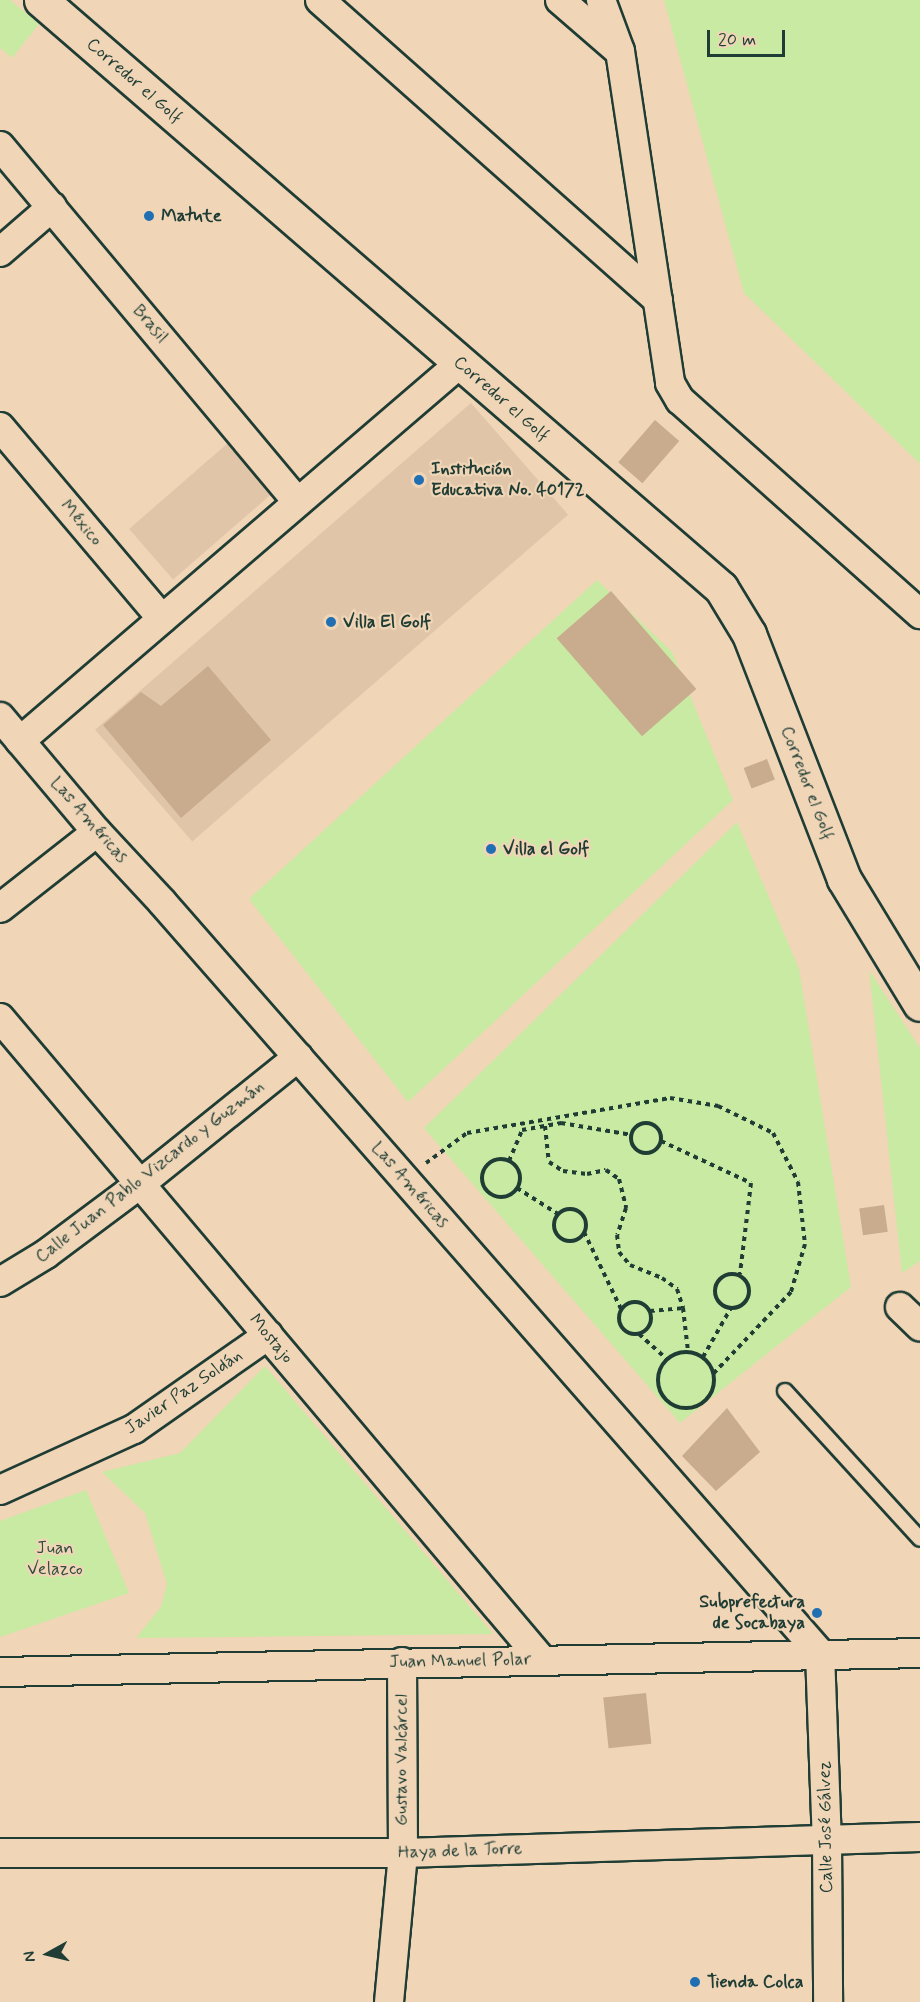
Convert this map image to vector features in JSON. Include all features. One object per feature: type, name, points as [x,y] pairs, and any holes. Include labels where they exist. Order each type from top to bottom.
[{"type":"street","name":"Corredor el Golf","points":[[41,0],[459,364],[721,588],[749,634],[844,879],[920,1004]]},
{"type":"street","points":[[320,0],[657,300]]},
{"type":"street","points":[[560,0],[620,51]]},
{"type":"street","points":[[601,0],[620,51],[670,383],[680,400],[920,614]]},
{"type":"street","name":"Brasil","points":[[0,146],[298,502]]},
{"type":"street","points":[[0,252],[52,207]]},
{"type":"street","points":[[20,741],[459,364]]},
{"type":"street","name":"México","points":[[0,427],[162,619]]},
{"type":"street","name":"Las Américas","points":[[0,717],[97,832],[298,1057],[820,1653]]},
{"type":"street","points":[[0,908],[97,832]]},
{"type":"street","name":"Mostajo","points":[[0,1018],[542,1660]]},
{"type":"street","name":"Calle Juan Pablo Vizcardo y Guzmán","points":[[0,1282],[46,1254],[140,1184],[298,1057]]},
{"type":"street","name":"Javier Paz Soldán","points":[[0,1490],[134,1429],[268,1335]]},
{"type":"street","name":"Juan Manuel Polar","points":[[0,1672],[820,1653],[920,1653]]},
{"type":"street","name":"Calle José Gálvez","points":[[820,1653],[827,1840],[828,2002]]},
{"type":"street","name":"Gustavo Valcárcel","points":[[389,2002],[403,1853],[402,1662]]},
{"type":"street","name":"Haya de la Torre","points":[[0,1853],[403,1853],[920,1837]]},
{"type":"lane","points":[[785,1391],[920,1539]]},
{"type":"path","points":[[404,1178],[467,1133],[670,1098],[718,1106],[773,1133],[798,1182],[804,1245],[791,1292],[713,1374]]},
{"type":"path","points":[[509,1161],[522,1130],[561,1123],[632,1135]]},
{"type":"path","points":[[660,1141],[652,1152],[643,1152],[635,1148],[632,1135],[638,1126],[647,1123],[656,1127],[660,1141],[751,1183],[740,1274]]},
{"type":"path","points":[[545,1126],[549,1162],[563,1171],[587,1174],[606,1170],[619,1179],[626,1208],[617,1235],[619,1252],[630,1265],[662,1278],[676,1289],[683,1308],[688,1351]]},
{"type":"path","points":[[509,1161],[518,1169],[517,1188],[501,1197],[489,1193],[482,1183],[483,1171],[491,1162],[509,1161]]},
{"type":"path","points":[[517,1188],[558,1214]]},
{"type":"path","points":[[584,1232],[577,1239],[562,1239],[554,1228],[558,1214],[568,1209],[578,1212],[584,1221],[584,1232],[621,1309],[619,1320],[624,1330],[639,1334],[666,1359]]},
{"type":"path","points":[[728,1274],[740,1274],[748,1283],[749,1295],[743,1305],[731,1308],[718,1301],[715,1285],[718,1280],[728,1274]]},
{"type":"path","points":[[621,1309],[629,1303],[639,1302],[650,1311],[683,1308]]},
{"type":"path","points":[[703,1357],[731,1308]]},
{"type":"path","points":[[639,1334],[650,1325],[650,1311]]},
{"type":"path","points":[[688,1351],[703,1357],[713,1374],[714,1383],[706,1400],[688,1408],[678,1407],[662,1395],[658,1386],[658,1376],[666,1359],[688,1351]]},
{"type":"shaded area","name":"Villa El Golf","points":[[471,403],[568,515],[192,841],[95,730]]},
{"type":"shaded area","points":[[228,443],[272,494],[173,580],[129,529]]},
{"type":"green space","points":[[0,0],[10,0],[39,24],[12,58],[0,48]]},
{"type":"green space","points":[[664,0],[920,0],[920,464],[744,293]]},
{"type":"green space","name":"Villa el Golf","points":[[597,580],[672,652],[733,800],[408,1102],[249,899]]},
{"type":"green space","points":[[737,822],[799,969],[851,1287],[680,1423],[424,1128]]},
{"type":"green space","points":[[869,970],[920,1048],[920,1261],[902,1273]]},
{"type":"green space","points":[[265,1366],[493,1634],[136,1638],[161,1607],[167,1584],[145,1513],[102,1472],[180,1453]]},
{"type":"green space","name":"Juan Velazco","points":[[86,1490],[129,1593],[0,1637],[0,1521]]},
{"type":"building","points":[[655,420],[679,441],[642,483],[618,462]]},
{"type":"building","points":[[611,591],[696,689],[642,736],[557,638]]},
{"type":"building","points":[[208,666],[271,740],[181,818],[103,725],[141,692],[161,706]]},
{"type":"building","points":[[767,759],[775,780],[752,788],[744,768]]},
{"type":"building","points":[[884,1205],[888,1232],[863,1235],[859,1208]]},
{"type":"building","points":[[727,1408],[760,1452],[716,1491],[682,1456]]},
{"type":"building","points":[[646,1693],[651,1744],[609,1748],[603,1697]]},
{"type":"place","name":"Matute","points":[[149,216]]},
{"type":"place","name":"Institución Educativa No. 40172","points":[[419,480]]},
{"type":"place","name":"Villa El Golf","points":[[331,622]]},
{"type":"place","name":"Villa el Golf","points":[[491,849]]},
{"type":"place","name":"Subprefectura de Socabaya","points":[[817,1613]]},
{"type":"place","name":"Tienda Colca","points":[[695,1982]]}]
